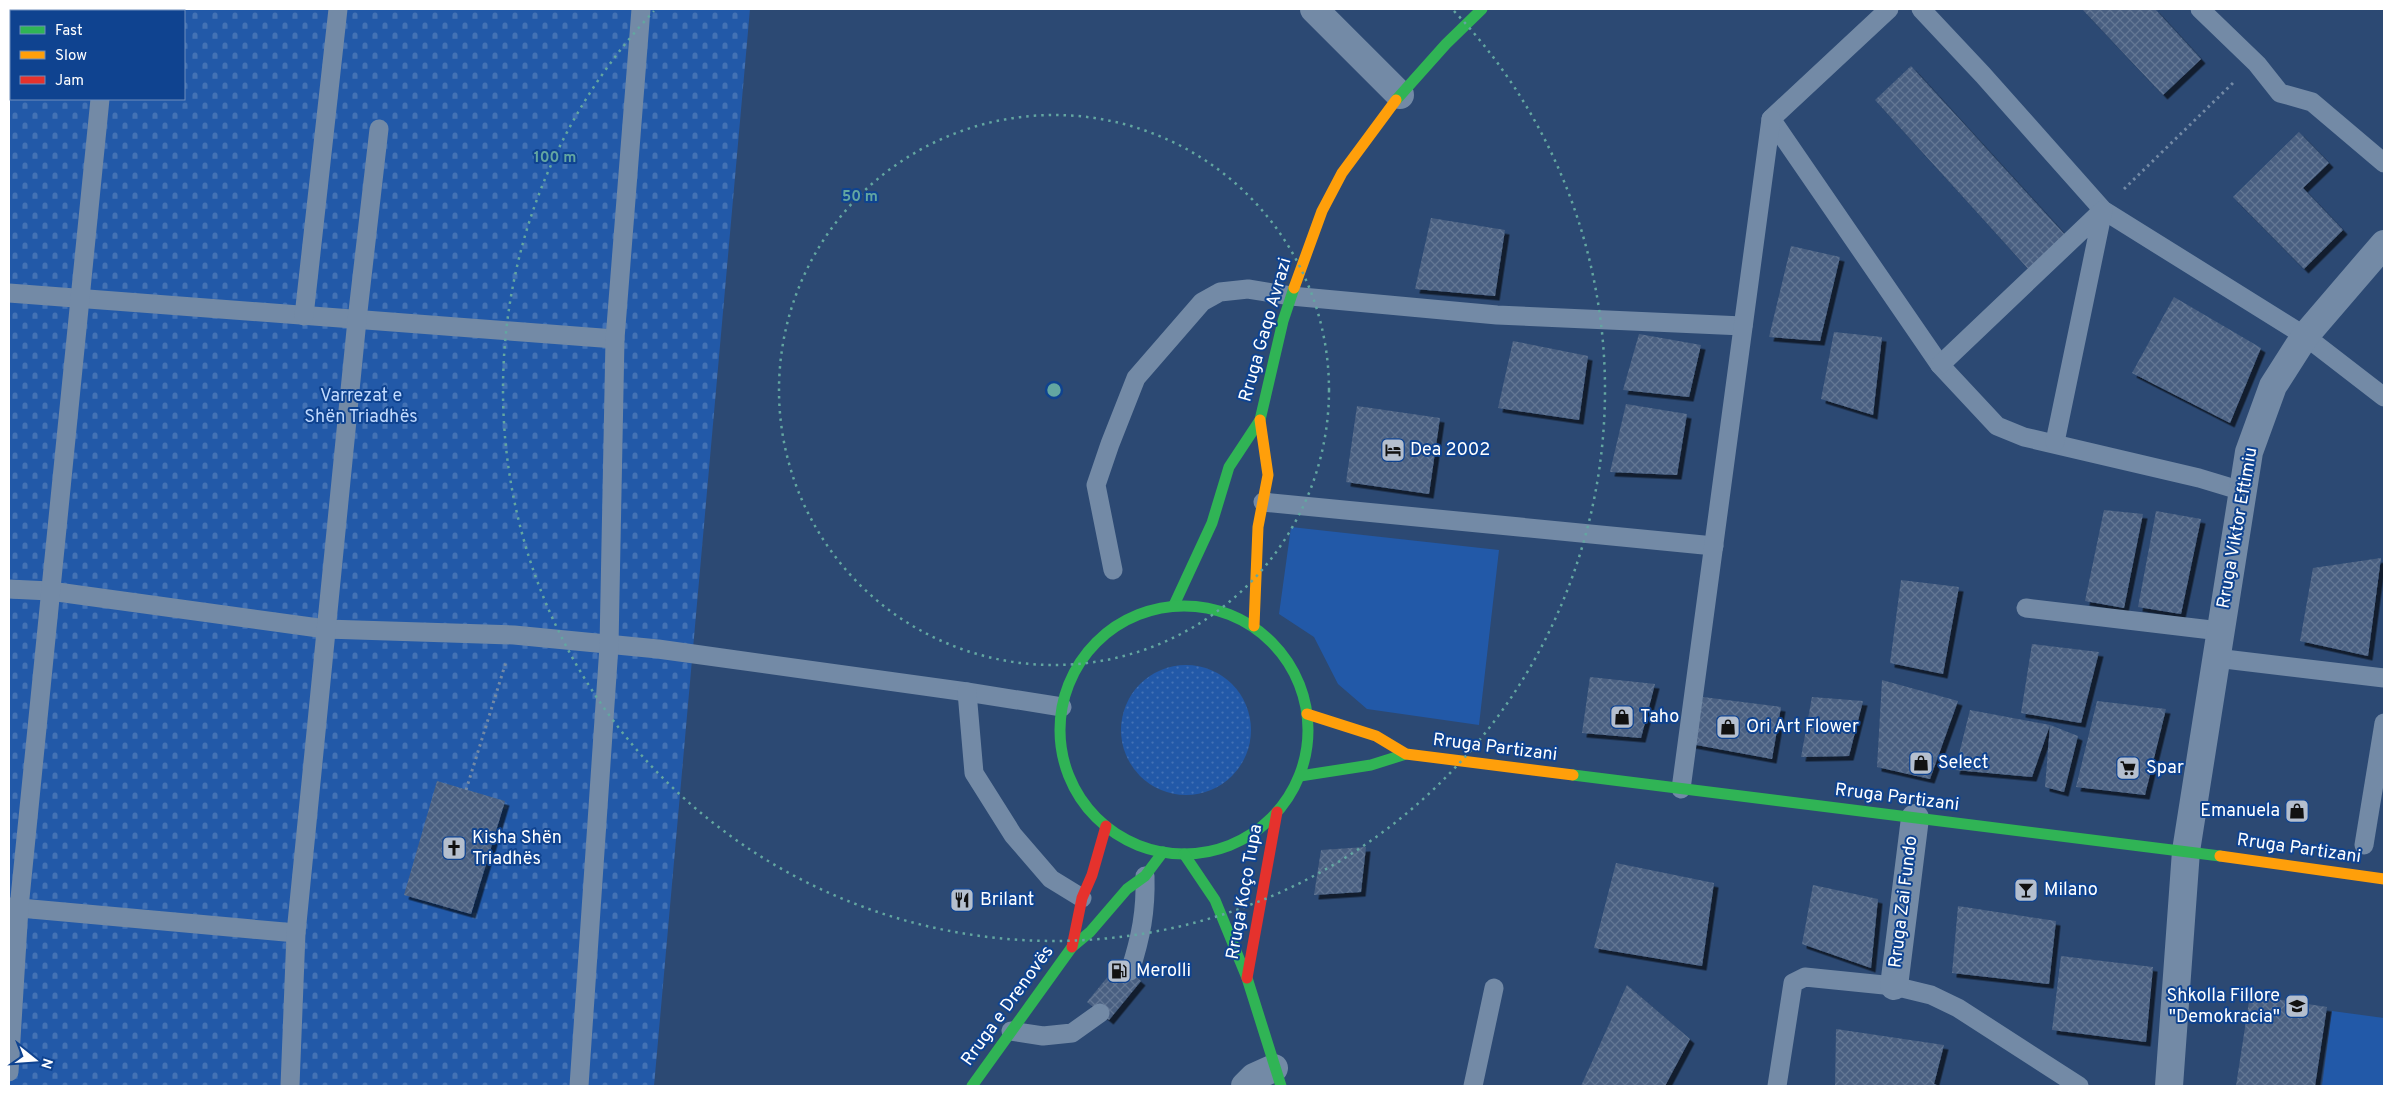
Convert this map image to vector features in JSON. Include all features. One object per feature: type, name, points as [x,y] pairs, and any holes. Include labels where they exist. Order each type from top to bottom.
[{"type":"main road","name":"Rruga Gaqo Avrazi","points":[[1174,605],[1212,523],[1229,467],[1260,420],[1283,321],[1322,211],[1342,173],[1363,142],[1446,44],[1482,9]]},
{"type":"main road","name":"Rruga Gaqo Avrazi","points":[[1254,626],[1258,527],[1268,475],[1260,420]]},
{"type":"main road","points":[[1174,605],[1216,609],[1254,626],[1270,640],[1292,668],[1303,693],[1308,735],[1306,756],[1300,776],[1290,795],[1277,812],[1245,838],[1226,847],[1184,854],[1163,852],[1136,844],[1106,826],[1091,812],[1078,795],[1069,776],[1060,735],[1062,707],[1073,674],[1098,640],[1115,626],[1134,616],[1153,609],[1174,605]]},
{"type":"main road","name":"Rruga Partizani","points":[[1307,714],[1376,736],[1406,754],[2186,851],[2384,879]]},
{"type":"main road","name":"Rruga Partizani","points":[[1300,776],[1371,765],[1406,754]]},
{"type":"main road","name":"Rruga Koço Tupa","points":[[1247,978],[1277,812]]},
{"type":"main road","name":"Rruga e Drenovës","points":[[1072,947],[1082,898],[1092,874],[1106,826]]},
{"type":"main road","name":"Rruga e Drenovës","points":[[972,1086],[1072,947],[1090,932],[1127,889],[1145,876],[1163,852]]},
{"type":"main road","name":"Rruga Koço Tupa","points":[[1184,854],[1215,900],[1247,978],[1278,1077]]},
{"type":"street","points":[[1314,9],[1400,96]]},
{"type":"street","name":"Rruga Viktor Eftimiu","points":[[2168,1086],[2186,851],[2242,491],[2250,452],[2273,386],[2304,336],[2384,244]]},
{"type":"street","name":"Rruga Zai Fundo","points":[[1894,986],[1915,818]]},
{"type":"street","points":[[1245,1086],[1254,1077],[1278,1077]]},
{"type":"lane","points":[[304,316],[338,9]]},
{"type":"lane","points":[[579,1086],[609,646],[615,339],[642,9]]},
{"type":"lane","points":[[1682,789],[1771,119],[1888,9]]},
{"type":"lane","points":[[1921,9],[1984,75],[2103,210],[2304,336],[2384,397]]},
{"type":"lane","points":[[2200,9],[2257,64],[2280,93],[2312,102],[2384,163]]},
{"type":"lane","points":[[9,1072],[14,908],[50,591],[100,100]]},
{"type":"lane","points":[[1771,119],[1940,365],[1997,426],[2024,437],[2055,442],[2199,478],[2242,491]]},
{"type":"lane","points":[[290,1086],[296,933],[357,320],[379,129]]},
{"type":"lane","points":[[1940,365],[2103,210]]},
{"type":"lane","points":[[2055,442],[2103,210]]},
{"type":"lane","points":[[1113,570],[1096,485],[1110,444],[1136,378],[1202,302],[1220,292],[1248,289],[1291,296],[1497,315],[1743,326]]},
{"type":"lane","points":[[9,293],[615,339]]},
{"type":"lane","points":[[1263,502],[1714,546]]},
{"type":"lane","points":[[9,589],[50,591],[326,628],[514,636],[658,649],[1062,707]]},
{"type":"lane","points":[[2026,608],[2220,631]]},
{"type":"lane","points":[[2216,658],[2384,678]]},
{"type":"lane","points":[[967,692],[974,773],[1013,835],[1051,879],[1082,898]]},
{"type":"lane","points":[[2364,845],[2384,723]]},
{"type":"lane","points":[[1130,972],[1140,942],[1146,908],[1145,876]]},
{"type":"lane","points":[[14,908],[296,933]]},
{"type":"lane","points":[[1777,1086],[1793,983],[1805,977],[1894,986],[1931,994],[1958,1008],[2079,1086]]},
{"type":"lane","points":[[1473,1086],[1494,988]]},
{"type":"lane","points":[[1011,1031],[1042,1036],[1072,1033],[1100,1013]]},
{"type":"path","points":[[2103,210],[2237,79],[2257,64]]},
{"type":"path","points":[[466,790],[514,636]]},
{"type":"green space","name":"Varrezat e Shën Triadhës","points":[[9,9],[750,9],[654,1086],[9,1086]]},
{"type":"green space","points":[[1291,527],[1499,550],[1479,725],[1367,709],[1338,684],[1314,637],[1279,614]]},
{"type":"green space","points":[[1186,665],[1199,666],[1211,670],[1232,684],[1246,705],[1250,717],[1250,743],[1246,755],[1232,776],[1211,790],[1199,794],[1186,795],[1173,794],[1161,790],[1140,776],[1126,755],[1122,743],[1121,730],[1122,717],[1126,705],[1140,684],[1161,670],[1173,666]]},
{"type":"green space","points":[[2332,1011],[2384,1018],[2384,1086],[2322,1086]]},
{"type":"building","points":[[2082,9],[2155,9],[2201,59],[2163,95]]},
{"type":"building","points":[[1911,66],[2068,238],[2031,272],[1875,100]]},
{"type":"building","points":[[2299,132],[2329,163],[2303,188],[2343,230],[2304,269],[2233,197]]},
{"type":"building","points":[[1431,218],[1505,230],[1495,296],[1415,289]]},
{"type":"building","points":[[1791,246],[1840,257],[1820,341],[1769,337]]},
{"type":"building","points":[[2174,297],[2261,348],[2230,423],[2132,373]]},
{"type":"building","points":[[1834,332],[1882,337],[1873,415],[1821,399]]},
{"type":"building","points":[[1639,334],[1701,345],[1689,397],[1623,390]]},
{"type":"building","points":[[1513,341],[1588,356],[1579,420],[1498,408]]},
{"type":"building","points":[[1626,404],[1687,414],[1677,475],[1610,472]]},
{"type":"building","name":"Dea 2002","points":[[1357,406],[1440,418],[1429,494],[1346,482]]},
{"type":"building","points":[[2104,510],[2143,514],[2124,608],[2085,601]]},
{"type":"building","points":[[2156,511],[2201,519],[2181,614],[2138,607]]},
{"type":"building","points":[[2381,558],[2368,656],[2300,641],[2313,568]]},
{"type":"building","points":[[1901,580],[1959,587],[1943,674],[1890,663]]},
{"type":"building","points":[[2032,644],[2099,652],[2081,723],[2021,713]]},
{"type":"building","points":[[1590,677],[1655,684],[1641,738],[1582,733]]},
{"type":"building","points":[[1882,680],[1958,701],[1930,779],[1877,767]]},
{"type":"building","points":[[1703,697],[1781,707],[1772,759],[1691,744]]},
{"type":"building","points":[[1812,697],[1863,701],[1849,756],[1801,757]]},
{"type":"building","points":[[2097,701],[2166,709],[2145,795],[2076,787]]},
{"type":"building","points":[[1970,710],[2050,725],[2032,777],[1955,770]]},
{"type":"building","points":[[2050,725],[2078,736],[2064,792],[2045,787]]},
{"type":"building","name":"Kisha Shën Triadhës","points":[[437,781],[505,801],[471,914],[404,895]]},
{"type":"building","points":[[1366,847],[1361,892],[1314,895],[1321,850]]},
{"type":"building","points":[[1616,863],[1714,883],[1702,966],[1594,948]]},
{"type":"building","points":[[1813,885],[1878,899],[1871,968],[1802,944]]},
{"type":"building","points":[[1958,906],[2056,921],[2049,984],[1952,973]]},
{"type":"building","points":[[2061,956],[2153,967],[2146,1042],[2052,1030]]},
{"type":"building","points":[[1119,963],[1141,981],[1109,1020],[1087,1002]]},
{"type":"building","points":[[1627,985],[1690,1039],[1665,1086],[1581,1086]]},
{"type":"building","points":[[2250,995],[2327,1007],[2315,1086],[2236,1086]]},
{"type":"building","points":[[1836,1029],[1944,1045],[1934,1084],[1939,1086],[1835,1086]]},
{"type":"traffic: fast","points":[[1396,100],[1446,44],[1482,9]]},
{"type":"traffic: fast","points":[[1174,605],[1212,523],[1229,467],[1260,420],[1283,321],[1294,288]]},
{"type":"traffic: fast","points":[[1184,606],[1208,608],[1231,615],[1253,627],[1272,642],[1287,661],[1299,683],[1306,706],[1308,730],[1306,754],[1299,777],[1287,799],[1272,818],[1253,833],[1231,845],[1208,852],[1184,854],[1160,852],[1137,845],[1115,833],[1096,818],[1081,799],[1069,777],[1062,754],[1060,730],[1062,706],[1069,683],[1081,661],[1096,642],[1115,627],[1137,615],[1160,608],[1184,606]]},
{"type":"traffic: fast","points":[[1300,776],[1371,765],[1406,754]]},
{"type":"traffic: fast","points":[[1573,775],[2220,856]]},
{"type":"traffic: fast","points":[[972,1086],[1072,947],[1090,932],[1127,889],[1145,876],[1163,852]]},
{"type":"traffic: fast","points":[[1184,854],[1215,900],[1247,978],[1281,1086]]},
{"type":"traffic: slow","points":[[1294,288],[1322,211],[1342,173],[1396,100]]},
{"type":"traffic: slow","points":[[1254,626],[1258,527],[1268,475],[1260,420]]},
{"type":"traffic: slow","points":[[1307,714],[1376,736],[1406,754],[1573,775]]},
{"type":"traffic: slow","points":[[2220,856],[2384,879]]},
{"type":"traffic: jam","points":[[1247,978],[1277,812]]},
{"type":"traffic: jam","points":[[1072,947],[1082,898],[1092,875],[1106,826]]},
{"type":"place","name":"Dea 2002","points":[[1393,450]]},
{"type":"place","name":"Taho","points":[[1622,717]]},
{"type":"place","name":"Ori Art Flower","points":[[1728,727]]},
{"type":"place","name":"Select","points":[[1921,763]]},
{"type":"place","name":"Spar","points":[[2128,768]]},
{"type":"place","name":"Emanuela","points":[[2297,811]]},
{"type":"place","name":"Kisha Shën Triadhës","points":[[454,848]]},
{"type":"place","name":"Milano","points":[[2026,890]]},
{"type":"place","name":"Brilant","points":[[962,900]]},
{"type":"place","name":"Merolli","points":[[1119,971]]},
{"type":"place","name":"Shkolla Fillore \"Demokracia\"","points":[[2297,1006]]}]
